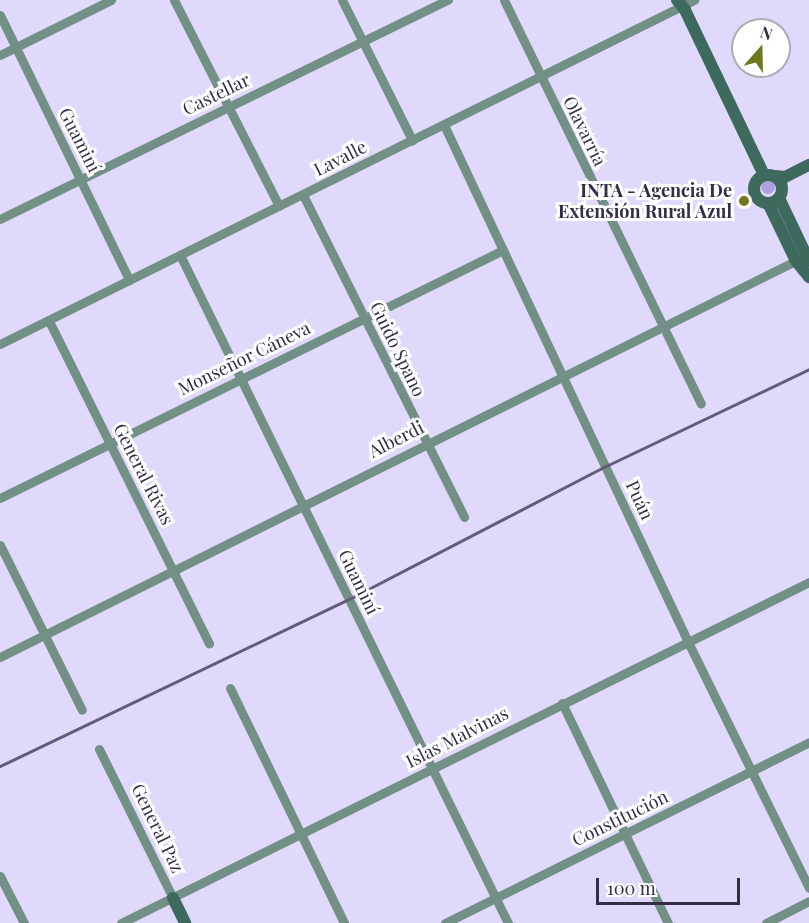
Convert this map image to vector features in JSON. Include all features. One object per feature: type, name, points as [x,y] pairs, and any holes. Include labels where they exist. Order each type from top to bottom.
[{"type":"main road","points":[[678,4],[685,10],[776,197],[805,258],[809,277]]},
{"type":"main road","points":[[766,177],[785,177],[809,165]]},
{"type":"main road","points":[[766,177],[754,192],[776,197],[809,172]]},
{"type":"main road","name":"General Paz","points":[[173,898],[185,923]]},
{"type":"street","points":[[0,55],[111,0]]},
{"type":"street","points":[[174,0],[279,206]]},
{"type":"street","points":[[342,0],[412,140]]},
{"type":"street","name":"Castellar","points":[[0,219],[448,0]]},
{"type":"street","name":"Olavarría","points":[[504,0],[701,404]]},
{"type":"street","name":"Lavalle","points":[[0,344],[541,78],[678,4],[694,0]]},
{"type":"street","name":"Guaminí","points":[[0,15],[129,279]]},
{"type":"street","name":"Puán","points":[[444,125],[564,374],[688,642],[809,888]]},
{"type":"street","name":"Guido Spano","points":[[303,195],[464,518]]},
{"type":"street","name":"Monseñor Cáneva","points":[[0,498],[503,250]]},
{"type":"street","name":"Guaminí","points":[[180,255],[508,923]]},
{"type":"street","name":"Alberdi","points":[[0,657],[174,572],[426,442],[805,258]]},
{"type":"street","name":"General Rivas","points":[[49,321],[209,643]]},
{"type":"street","points":[[0,545],[82,710]]},
{"type":"street","name":"Islas Malvinas","points":[[121,923],[809,582]]},
{"type":"street","points":[[230,688],[344,923]]},
{"type":"street","points":[[562,703],[668,923]]},
{"type":"street","name":"Constitución","points":[[445,923],[809,742]]},
{"type":"street","name":"General Paz","points":[[99,749],[173,898]]},
{"type":"street","points":[[0,876],[24,923]]},
{"type":"street","points":[[766,923],[809,901]]},
{"type":"shaded area","points":[[765,180],[771,180],[775,187],[771,194],[765,194],[761,190],[761,184]]},
{"type":"railway","points":[[0,766],[349,599],[606,466],[809,369]]},
{"type":"place","name":"INTA - Agencia De Extensión Rural Azul","points":[[744,201]]}]
